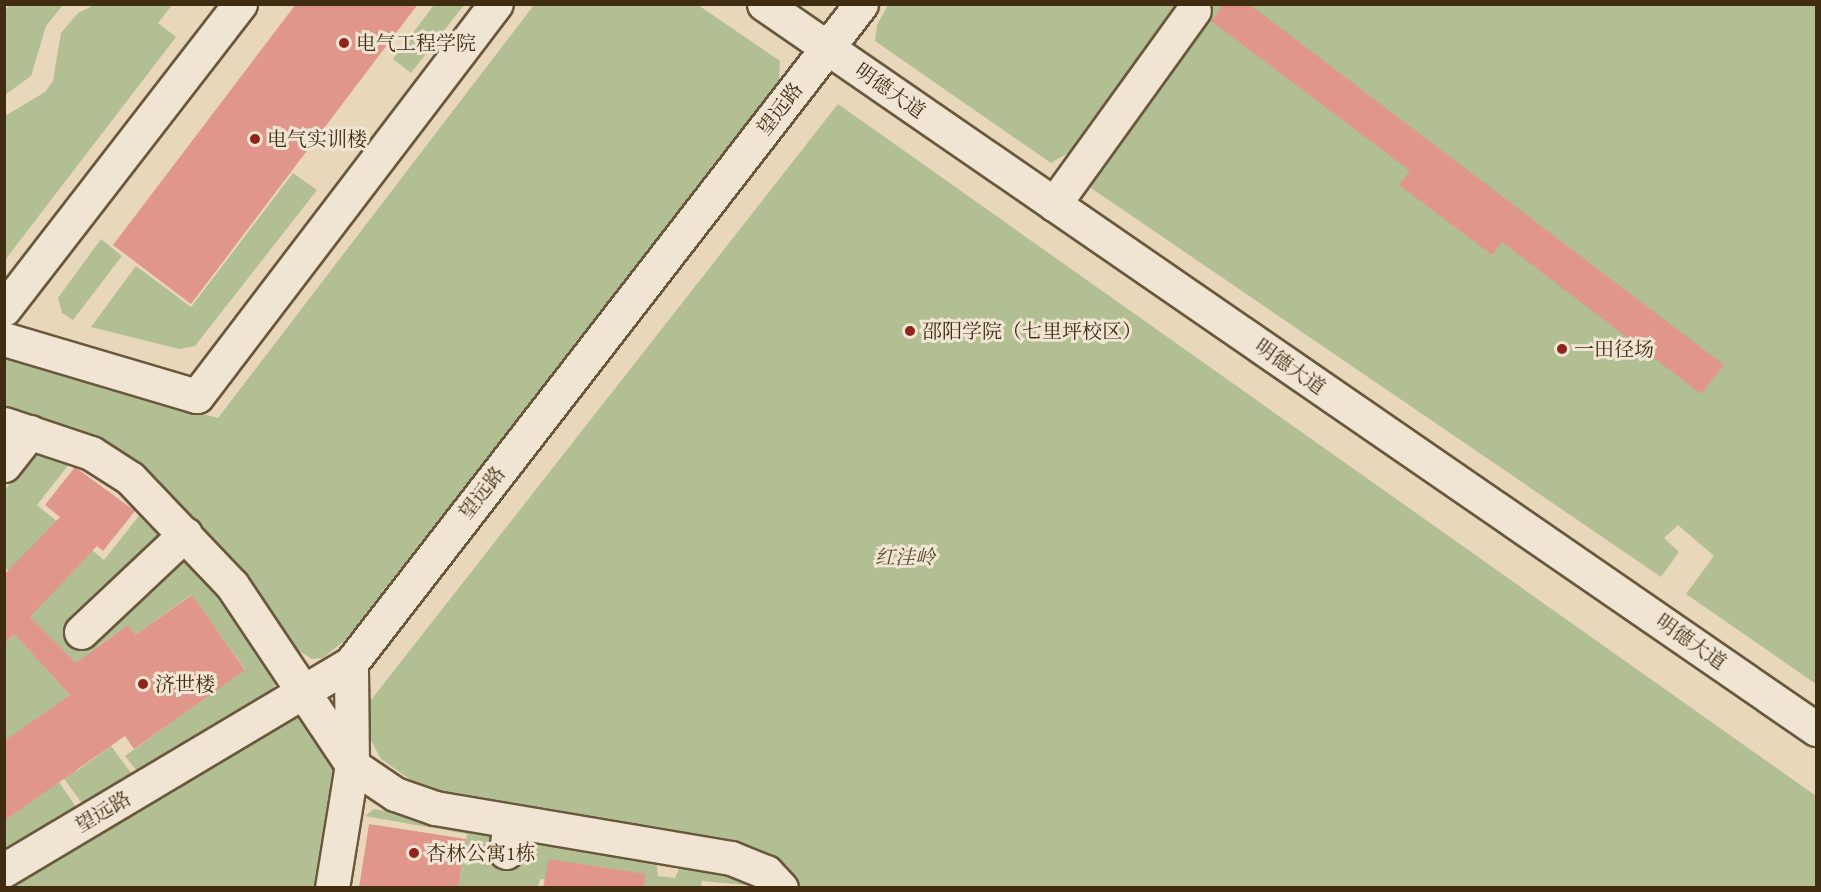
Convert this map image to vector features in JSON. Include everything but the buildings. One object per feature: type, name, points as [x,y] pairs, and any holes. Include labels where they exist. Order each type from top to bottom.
[{"type":"lane","points":[[4,309],[240,4]]},
{"type":"lane","points":[[4,339],[197,396],[496,4]]},
{"type":"lane","name":"明德大道","points":[[764,4],[1816,729]]},
{"type":"lane","name":"望远路","points":[[4,870],[351,663],[861,4]]},
{"type":"lane","points":[[1054,204],[1194,10]]},
{"type":"lane","points":[[4,465],[17,428],[114,465],[185,534],[232,585],[352,765],[395,794],[508,837],[731,858],[754,866],[782,888]]},
{"type":"lane","points":[[81,632],[185,534]]},
{"type":"lane","points":[[332,888],[352,765],[351,663]]},
{"type":"green space","points":[[10,4],[63,5],[46,26],[31,76],[5,95],[5,11]]},
{"type":"green space","points":[[96,4],[172,5],[158,23],[176,37],[5,260],[5,116],[45,92],[53,81],[61,33],[78,13]]},
{"type":"green space","points":[[434,5],[464,5],[411,73],[393,59]]},
{"type":"green space","points":[[534,5],[698,5],[780,61],[779,81],[345,640],[323,658],[312,659],[295,648],[229,556],[149,476],[5,410],[4,358],[218,418]]},
{"type":"green space","points":[[888,5],[1182,5],[1078,147],[1051,163],[875,41],[877,25]]},
{"type":"green space","name":"一田径场","points":[[1187,5],[1816,5],[1816,684],[1686,594],[1714,556],[1678,525],[1664,538],[1679,552],[1661,577],[1091,188],[1099,163]]},
{"type":"green space","name":"红洼岭","points":[[838,104],[1816,796],[1816,887],[796,887],[422,788],[381,759],[365,729],[367,705]]},
{"type":"green space","points":[[293,173],[317,190],[195,346],[179,349],[91,327],[136,266],[191,307]]},
{"type":"green space","points":[[101,239],[122,256],[73,320],[62,313],[58,298]]},
{"type":"green space","points":[[45,452],[73,459],[37,505],[104,560],[142,512],[210,578],[278,679],[271,692],[137,771],[125,756],[245,669],[191,595],[135,635],[128,625],[100,645],[82,674],[30,617],[5,565],[4,491],[30,458]]},
{"type":"green space","points":[[14,634],[70,695],[5,741],[4,644]]},
{"type":"green space","points":[[295,718],[307,720],[337,758],[322,887],[5,888]]},
{"type":"green space","points":[[111,746],[132,774],[82,803],[56,768],[68,759],[77,771]]},
{"type":"green space","points":[[59,782],[76,807],[5,849],[4,821]]},
{"type":"green space","points":[[374,809],[656,860],[658,876],[675,878],[681,864],[739,871],[767,887],[702,881],[701,887],[636,887],[540,879],[538,887],[458,887],[467,834],[365,816]]},
{"type":"place","name":"电气工程学院","points":[[344,43]]},
{"type":"place","name":"电气实训楼","points":[[255,139]]},
{"type":"place","name":"邵阳学院（七里坪校区）","points":[[910,331]]},
{"type":"place","name":"一田径场","points":[[1562,349]]},
{"type":"place","name":"济世楼","points":[[143,684]]},
{"type":"place","name":"杏林公寓1栋","points":[[414,853]]}]
